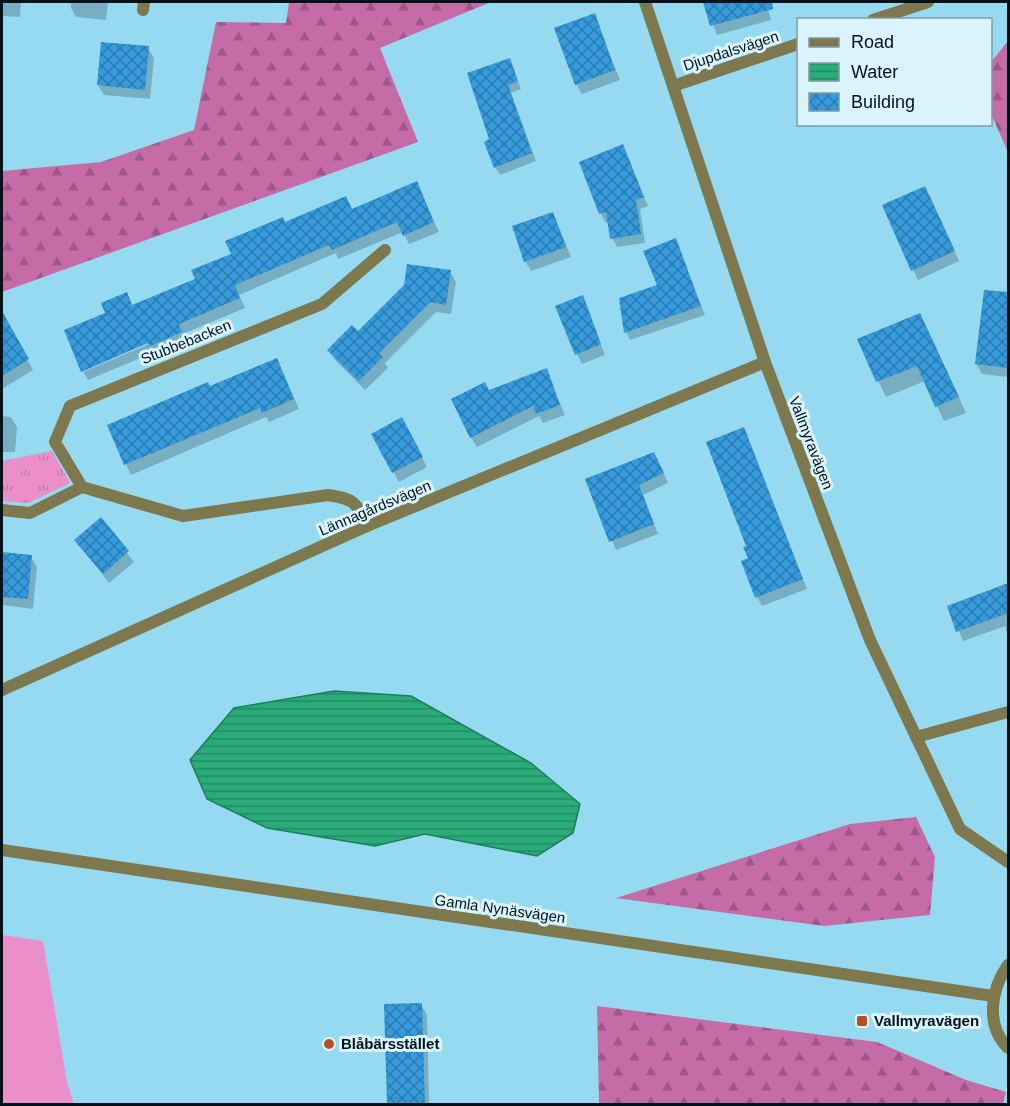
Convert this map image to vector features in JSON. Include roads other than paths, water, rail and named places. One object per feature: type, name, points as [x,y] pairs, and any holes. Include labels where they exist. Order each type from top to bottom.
[{"type":"street","name":"Vallmyravägen","points":[[645,2],[765,362],[870,640],[960,828],[1008,862]]},
{"type":"street","points":[[879,18],[928,2]]},
{"type":"street","name":"Djupdalsvägen","points":[[673,86],[797,44]]},
{"type":"street","name":"Stubbebacken","points":[[82,487],[55,442],[70,406],[322,304],[385,250]]},
{"type":"street","name":"Lännagårdsvägen","points":[[2,690],[368,526],[765,362]]},
{"type":"street","points":[[2,510],[30,513],[82,487],[183,516],[328,495],[346,498],[357,504],[368,526]]},
{"type":"street","points":[[916,737],[1008,712]]},
{"type":"street","name":"Gamla Nynäsvägen","points":[[2,850],[993,996]]},
{"type":"street","points":[[1008,965],[999,978],[993,996],[994,1021],[1008,1047]]},
{"type":"water","points":[[334,691],[411,696],[531,763],[580,804],[573,833],[537,856],[425,834],[375,846],[267,828],[207,799],[190,760],[234,708]]},
{"type":"place","name":"Vallmyravägen","points":[[862,1021]]},
{"type":"place","name":"Blåbärsstället","points":[[329,1044]]}]
